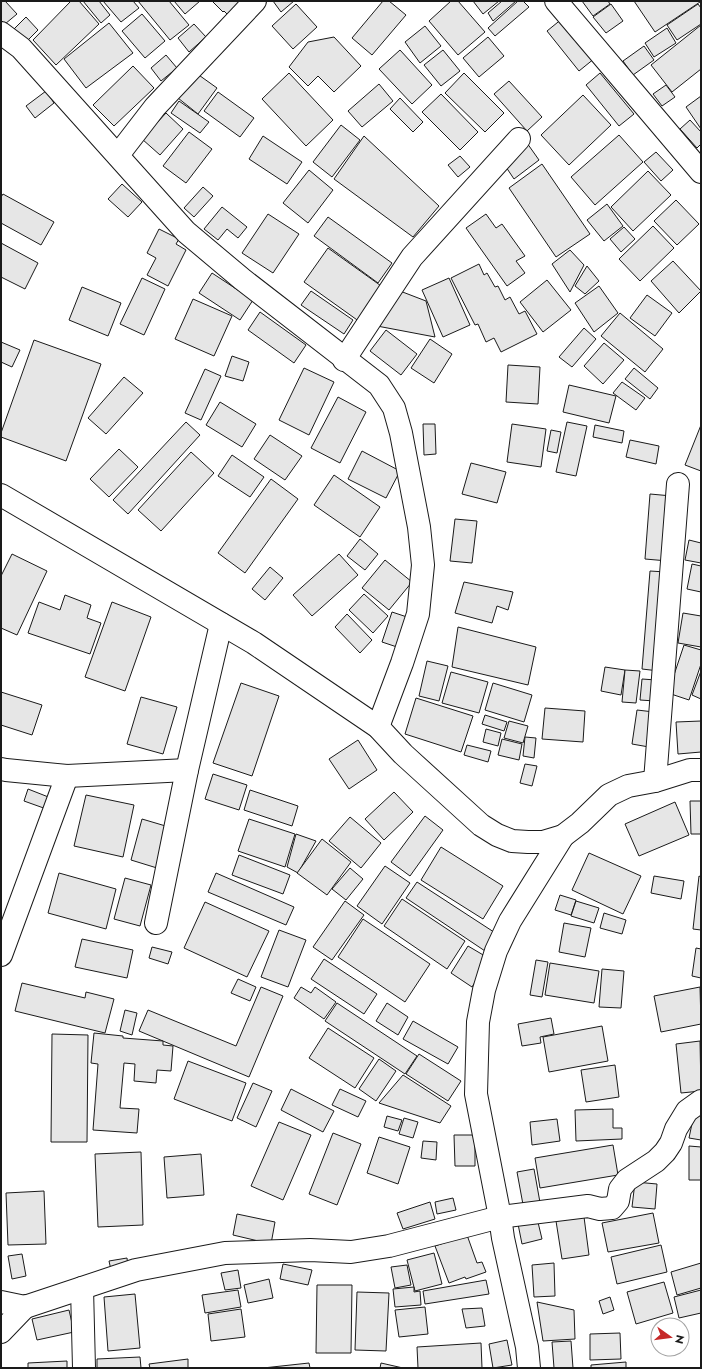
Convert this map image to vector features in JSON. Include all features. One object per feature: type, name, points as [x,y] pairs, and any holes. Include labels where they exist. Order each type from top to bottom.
[{"type":"street","points":[[118,155],[155,108],[255,1]]},
{"type":"street","points":[[556,1],[701,172]]},
{"type":"street","points":[[1,33],[21,48],[186,232],[242,279],[344,360],[379,385],[394,408],[401,433],[419,527],[423,565],[418,614],[378,727]]},
{"type":"street","points":[[344,360],[412,257],[519,139]]},
{"type":"street","points":[[655,781],[678,484]]},
{"type":"street","points":[[1,495],[254,643],[378,727],[403,754],[481,825],[497,835],[512,841],[528,842],[543,842],[563,836]]},
{"type":"street","points":[[156,924],[187,770],[221,624]]},
{"type":"street","points":[[1,769],[67,776],[187,770]]},
{"type":"street","points":[[529,1368],[527,1347],[503,1238],[476,1094],[478,1022],[484,990],[498,945],[510,921],[563,836],[580,823],[609,795],[628,786],[655,781],[690,770],[701,770]]},
{"type":"street","points":[[1,955],[67,776]]},
{"type":"street","points":[[1,1332],[25,1307],[136,1270],[225,1253],[310,1250],[351,1252],[389,1246],[500,1217],[588,1206],[600,1209],[612,1208],[618,1201],[620,1189],[627,1180],[656,1161],[665,1152],[687,1111],[701,1101]]},
{"type":"street","points":[[82,1288],[84,1368]]},
{"type":"street","points":[[1,1302],[25,1307]]},
{"type":"building","points":[[1,1],[5,1],[17,14],[5,24],[1,20]]},
{"type":"building","points":[[71,1],[79,1],[99,24],[56,65],[33,40]]},
{"type":"building","points":[[83,1],[99,1],[110,15],[101,23]]},
{"type":"building","points":[[103,1],[133,1],[139,8],[121,22]]},
{"type":"building","points":[[138,1],[169,1],[189,25],[170,40]]},
{"type":"building","points":[[174,1],[200,1],[185,14]]},
{"type":"building","points":[[212,1],[246,1],[230,17]]},
{"type":"building","points":[[273,1],[294,1],[281,12]]},
{"type":"building","points":[[383,1],[389,1],[406,15],[372,55],[352,38]]},
{"type":"building","points":[[451,1],[458,1],[485,32],[458,55],[429,21]]},
{"type":"building","points":[[473,1],[499,1],[483,14]]},
{"type":"building","points":[[502,1],[516,1],[493,21],[488,13]]},
{"type":"building","points":[[518,1],[523,1],[529,7],[495,36],[488,28]]},
{"type":"building","points":[[582,1],[608,1],[610,4],[593,16]]},
{"type":"building","points":[[634,1],[699,1],[700,2],[655,32]]},
{"type":"building","points":[[296,4],[317,27],[293,49],[272,26]]},
{"type":"building","points":[[611,4],[623,21],[606,33],[593,17]]},
{"type":"building","points":[[698,4],[701,8],[701,24],[677,40],[667,25]]},
{"type":"building","points":[[142,14],[165,41],[145,58],[122,31]]},
{"type":"building","points":[[26,17],[38,30],[24,44],[12,31]]},
{"type":"building","points":[[563,18],[595,58],[579,71],[547,31]]},
{"type":"building","points":[[109,23],[133,53],[86,88],[64,59]]},
{"type":"building","points":[[194,24],[206,37],[189,52],[178,38]]},
{"type":"building","points":[[701,25],[701,69],[672,92],[651,65]]},
{"type":"building","points":[[425,26],[441,46],[420,63],[405,42]]},
{"type":"building","points":[[667,28],[676,43],[654,57],[645,43]]},
{"type":"building","points":[[334,37],[361,66],[334,92],[318,76],[308,86],[289,67],[308,42]]},
{"type":"building","points":[[488,37],[504,56],[479,77],[463,58]]},
{"type":"building","points":[[644,46],[654,60],[633,75],[623,61]]},
{"type":"building","points":[[400,50],[432,85],[412,104],[379,69]]},
{"type":"building","points":[[443,50],[460,71],[441,86],[424,65]]},
{"type":"building","points":[[166,55],[177,68],[161,81],[151,68]]},
{"type":"building","points":[[133,66],[154,88],[114,126],[93,105]]},
{"type":"building","points":[[196,73],[217,88],[198,114],[178,98]]},
{"type":"building","points":[[289,73],[333,120],[306,146],[262,99]]},
{"type":"building","points":[[464,73],[504,113],[485,132],[445,93]]},
{"type":"building","points":[[600,73],[634,114],[619,126],[586,85]]},
{"type":"building","points":[[509,81],[542,117],[527,131],[494,94]]},
{"type":"building","points":[[379,84],[393,101],[362,127],[348,111]]},
{"type":"building","points":[[666,85],[675,97],[662,106],[653,94]]},
{"type":"building","points":[[46,91],[54,103],[35,118],[26,106]]},
{"type":"building","points":[[218,92],[254,118],[240,137],[204,111]]},
{"type":"building","points":[[441,94],[478,132],[460,150],[422,112]]},
{"type":"building","points":[[583,95],[611,125],[569,165],[541,135]]},
{"type":"building","points":[[701,96],[701,129],[686,107]]},
{"type":"building","points":[[400,98],[423,122],[413,132],[390,109]]},
{"type":"building","points":[[179,101],[209,122],[200,133],[171,113]]},
{"type":"building","points":[[166,113],[183,129],[160,155],[142,139]]},
{"type":"building","points":[[690,120],[701,132],[701,144],[697,148],[680,129]]},
{"type":"building","points":[[341,125],[360,140],[332,177],[313,162]]},
{"type":"building","points":[[189,132],[212,149],[186,183],[163,166]]},
{"type":"building","points":[[619,135],[643,162],[595,205],[571,177]]},
{"type":"building","points":[[263,136],[302,162],[287,184],[249,159]]},
{"type":"building","points":[[364,136],[439,206],[413,237],[334,179]]},
{"type":"building","points":[[527,143],[539,160],[514,179],[502,161]]},
{"type":"building","points":[[656,152],[673,170],[661,181],[644,162]]},
{"type":"building","points":[[460,156],[470,167],[458,177],[448,165]]},
{"type":"building","points":[[542,164],[590,234],[556,257],[509,188]]},
{"type":"building","points":[[309,170],[333,190],[308,223],[283,203]]},
{"type":"building","points":[[648,171],[671,195],[633,231],[611,207]]},
{"type":"building","points":[[122,184],[142,202],[128,217],[108,199]]},
{"type":"building","points":[[203,187],[213,196],[194,217],[184,208]]},
{"type":"building","points":[[3,194],[54,222],[41,245],[1,223],[1,197]]},
{"type":"building","points":[[676,200],[699,224],[677,245],[654,221]]},
{"type":"building","points":[[607,204],[623,226],[604,241],[587,220]]},
{"type":"building","points":[[222,207],[247,227],[238,238],[227,229],[218,240],[204,229]]},
{"type":"building","points":[[268,214],[299,234],[273,273],[242,253]]},
{"type":"building","points":[[486,214],[496,228],[502,224],[525,256],[516,261],[525,273],[507,286],[466,228]]},
{"type":"building","points":[[328,217],[392,263],[378,283],[314,236]]},
{"type":"building","points":[[653,226],[674,248],[640,281],[619,259]]},
{"type":"building","points":[[624,227],[635,239],[621,252],[610,239]]},
{"type":"building","points":[[159,229],[179,239],[176,244],[186,250],[168,286],[147,275],[156,258],[147,253]]},
{"type":"building","points":[[1,243],[38,263],[25,289],[1,277]]},
{"type":"building","points":[[328,248],[384,288],[360,322],[304,282]]},
{"type":"building","points":[[570,250],[584,265],[570,292],[552,264]]},
{"type":"building","points":[[673,261],[701,291],[679,313],[651,281]]},
{"type":"building","points":[[479,264],[484,275],[487,273],[495,287],[498,286],[505,300],[510,297],[519,314],[525,311],[537,334],[501,352],[494,338],[486,342],[478,324],[475,325],[451,278]]},
{"type":"building","points":[[587,266],[599,281],[585,294],[575,286]]},
{"type":"building","points":[[212,273],[253,300],[240,320],[199,293]]},
{"type":"building","points":[[142,278],[165,289],[144,335],[120,324]]},
{"type":"building","points":[[449,278],[470,325],[443,337],[422,290]]},
{"type":"building","points":[[547,280],[571,310],[543,332],[520,302]]},
{"type":"building","points":[[599,286],[618,313],[594,332],[575,303]]},
{"type":"building","points":[[82,287],[121,303],[108,336],[69,320]]},
{"type":"building","points":[[311,291],[353,320],[344,334],[301,305]]},
{"type":"building","points":[[400,291],[426,301],[435,337],[377,326]]},
{"type":"building","points":[[647,295],[672,313],[655,336],[630,318]]},
{"type":"building","points":[[193,299],[232,316],[214,356],[175,339]]},
{"type":"building","points":[[260,312],[306,345],[294,363],[248,330]]},
{"type":"building","points":[[620,313],[663,349],[645,372],[601,336]]},
{"type":"building","points":[[584,328],[596,339],[572,367],[559,357]]},
{"type":"building","points":[[386,330],[417,354],[401,375],[370,351]]},
{"type":"building","points":[[430,339],[452,354],[434,383],[411,368]]},
{"type":"building","points":[[34,340],[101,364],[66,461],[1,437],[1,433]]},
{"type":"building","points":[[1,342],[20,350],[12,367],[1,362]]},
{"type":"building","points":[[604,343],[624,360],[603,384],[584,366]]},
{"type":"building","points":[[232,356],[249,362],[243,381],[225,376]]},
{"type":"building","points":[[508,365],[540,367],[538,404],[506,402]]},
{"type":"building","points":[[304,368],[334,382],[309,435],[279,420]]},
{"type":"building","points":[[634,368],[658,388],[650,399],[625,379]]},
{"type":"building","points":[[205,369],[221,376],[201,420],[185,413]]},
{"type":"building","points":[[124,377],[143,393],[106,434],[88,418]]},
{"type":"building","points":[[622,382],[645,398],[636,410],[613,393]]},
{"type":"building","points":[[569,385],[616,396],[609,423],[563,412]]},
{"type":"building","points":[[338,397],[366,412],[340,463],[311,448]]},
{"type":"building","points":[[220,402],[256,424],[242,447],[206,425]]},
{"type":"building","points":[[186,422],[200,435],[128,514],[113,500]]},
{"type":"building","points":[[567,422],[587,426],[576,476],[556,472]]},
{"type":"building","points":[[423,424],[435,424],[436,454],[424,455]]},
{"type":"building","points":[[512,424],[546,429],[541,467],[507,462]]},
{"type":"building","points":[[595,425],[624,431],[622,443],[593,437]]},
{"type":"building","points":[[701,425],[701,471],[685,465]]},
{"type":"building","points":[[551,430],[561,432],[557,453],[547,451]]},
{"type":"building","points":[[270,435],[302,456],[285,480],[254,459]]},
{"type":"building","points":[[630,440],[659,446],[656,464],[626,457]]},
{"type":"building","points":[[119,449],[138,467],[109,497],[90,479]]},
{"type":"building","points":[[362,451],[400,471],[386,498],[348,479]]},
{"type":"building","points":[[191,452],[214,473],[161,531],[138,510]]},
{"type":"building","points":[[232,455],[264,477],[250,497],[218,476]]},
{"type":"building","points":[[471,463],[506,472],[497,503],[462,494]]},
{"type":"building","points":[[334,475],[380,507],[360,537],[314,505]]},
{"type":"building","points":[[271,479],[298,499],[245,573],[218,553]]},
{"type":"building","points":[[650,494],[672,496],[668,561],[645,559]]},
{"type":"building","points":[[455,519],[477,521],[472,563],[450,561]]},
{"type":"building","points":[[360,539],[378,554],[365,570],[347,556]]},
{"type":"building","points":[[689,540],[701,543],[701,563],[685,560]]},
{"type":"building","points":[[12,554],[47,571],[17,635],[1,628],[1,576]]},
{"type":"building","points":[[339,554],[358,575],[312,616],[293,595]]},
{"type":"building","points":[[385,560],[412,582],[389,610],[362,588]]},
{"type":"building","points":[[692,564],[701,566],[701,592],[687,589]]},
{"type":"building","points":[[270,567],[283,578],[265,600],[252,589]]},
{"type":"building","points":[[650,571],[666,572],[659,671],[642,669]]},
{"type":"building","points":[[464,582],[513,592],[508,610],[497,606],[492,623],[455,613]]},
{"type":"building","points":[[364,594],[388,616],[373,633],[349,610]]},
{"type":"building","points":[[65,595],[91,605],[87,618],[101,623],[90,654],[28,633],[39,602],[60,610]]},
{"type":"building","points":[[112,602],[151,617],[125,691],[85,677]]},
{"type":"building","points":[[392,612],[413,619],[403,649],[382,642]]},
{"type":"building","points":[[683,613],[701,616],[701,647],[678,643]]},
{"type":"building","points":[[347,614],[372,640],[360,653],[335,627]]},
{"type":"building","points":[[458,627],[536,647],[528,685],[452,667]]},
{"type":"building","points":[[684,645],[701,650],[701,664],[689,700],[668,693]]},
{"type":"building","points":[[427,661],[448,666],[439,701],[419,696]]},
{"type":"building","points":[[605,667],[625,670],[621,695],[601,691]]},
{"type":"building","points":[[625,670],[640,671],[636,703],[622,702]]},
{"type":"building","points":[[701,671],[701,699],[692,695]]},
{"type":"building","points":[[451,672],[488,682],[479,713],[442,703]]},
{"type":"building","points":[[642,679],[656,680],[655,701],[640,700]]},
{"type":"building","points":[[241,683],[279,696],[252,776],[213,763]]},
{"type":"building","points":[[493,683],[532,695],[524,722],[485,710]]},
{"type":"building","points":[[1,692],[42,705],[32,735],[1,725]]},
{"type":"building","points":[[141,697],[177,707],[163,754],[127,744]]},
{"type":"building","points":[[416,698],[473,716],[461,752],[405,734]]},
{"type":"building","points":[[545,708],[585,711],[583,742],[542,739]]},
{"type":"building","points":[[637,710],[654,712],[649,747],[632,744]]},
{"type":"building","points":[[485,715],[507,722],[504,731],[482,724]]},
{"type":"building","points":[[509,721],[528,726],[523,743],[504,738]]},
{"type":"building","points":[[701,721],[701,752],[678,754],[676,722]]},
{"type":"building","points":[[486,729],[501,733],[498,746],[483,742]]},
{"type":"building","points":[[525,737],[536,738],[534,758],[523,756]]},
{"type":"building","points":[[502,739],[522,744],[519,760],[498,755]]},
{"type":"building","points":[[358,740],[377,770],[349,789],[329,759]]},
{"type":"building","points":[[467,745],[491,751],[488,762],[464,755]]},
{"type":"building","points":[[525,764],[537,766],[532,786],[520,783]]},
{"type":"building","points":[[213,774],[247,785],[239,810],[205,799]]},
{"type":"building","points":[[28,789],[56,800],[52,811],[24,801]]},
{"type":"building","points":[[250,790],[298,806],[292,826],[244,810]]},
{"type":"building","points":[[394,792],[413,812],[384,840],[365,819]]},
{"type":"building","points":[[86,795],[134,805],[123,857],[74,846]]},
{"type":"building","points":[[690,801],[701,801],[701,834],[691,834]]},
{"type":"building","points":[[675,802],[689,835],[639,856],[625,824]]},
{"type":"building","points":[[425,816],[443,830],[410,876],[391,862]]},
{"type":"building","points":[[350,817],[381,843],[361,868],[329,841]]},
{"type":"building","points":[[142,819],[169,827],[157,868],[131,860]]},
{"type":"building","points":[[249,819],[295,834],[285,867],[238,851]]},
{"type":"building","points":[[296,834],[316,841],[298,873],[287,867]]},
{"type":"building","points":[[322,839],[351,862],[327,895],[297,873]]},
{"type":"building","points":[[441,847],[503,886],[483,919],[421,880]]},
{"type":"building","points":[[589,853],[641,876],[623,914],[572,890]]},
{"type":"building","points":[[239,855],[290,875],[283,894],[232,875]]},
{"type":"building","points":[[385,866],[410,883],[382,924],[357,906]]},
{"type":"building","points":[[350,868],[363,879],[346,900],[332,889]]},
{"type":"building","points":[[59,873],[116,889],[106,929],[48,913]]},
{"type":"building","points":[[216,873],[294,907],[286,925],[208,892]]},
{"type":"building","points":[[654,876],[684,881],[681,899],[651,893]]},
{"type":"building","points":[[699,876],[701,877],[701,930],[693,929]]},
{"type":"building","points":[[125,878],[151,885],[140,926],[114,919]]},
{"type":"building","points":[[417,882],[500,936],[488,953],[406,898]]},
{"type":"building","points":[[560,895],[576,900],[571,915],[555,910]]},
{"type":"building","points":[[402,899],[465,941],[447,969],[384,926]]},
{"type":"building","points":[[345,901],[364,915],[332,960],[313,947]]},
{"type":"building","points":[[576,901],[599,908],[594,923],[571,916]]},
{"type":"building","points":[[205,902],[269,931],[247,977],[184,948]]},
{"type":"building","points":[[604,913],[626,920],[622,934],[600,928]]},
{"type":"building","points":[[363,919],[430,964],[405,1002],[338,957]]},
{"type":"building","points":[[564,923],[591,928],[585,957],[559,952]]},
{"type":"building","points":[[279,930],[306,940],[288,987],[261,977]]},
{"type":"building","points":[[82,939],[133,950],[127,978],[75,967]]},
{"type":"building","points":[[468,946],[490,959],[472,987],[451,973]]},
{"type":"building","points":[[152,947],[172,952],[168,964],[149,958]]},
{"type":"building","points":[[696,948],[701,949],[701,978],[692,976]]},
{"type":"building","points":[[324,959],[377,994],[364,1014],[311,979]]},
{"type":"building","points":[[536,960],[548,962],[542,997],[530,995]]},
{"type":"building","points":[[550,963],[599,971],[594,1003],[545,995]]},
{"type":"building","points":[[602,969],[624,971],[621,1008],[599,1007]]},
{"type":"building","points":[[238,979],[256,987],[250,1001],[231,993]]},
{"type":"building","points":[[22,983],[85,998],[86,992],[114,999],[105,1033],[15,1011]]},
{"type":"building","points":[[261,987],[283,996],[249,1077],[139,1031],[148,1010],[236,1046]]},
{"type":"building","points":[[301,987],[311,993],[315,987],[336,1002],[324,1019],[294,998]]},
{"type":"building","points":[[700,987],[701,1024],[661,1032],[654,996]]},
{"type":"building","points":[[337,1003],[417,1056],[405,1074],[325,1021]]},
{"type":"building","points":[[387,1003],[408,1017],[398,1035],[376,1021]]},
{"type":"building","points":[[125,1010],[137,1013],[132,1035],[120,1031]]},
{"type":"building","points":[[551,1018],[554,1034],[540,1037],[541,1043],[522,1046],[518,1024]]},
{"type":"building","points":[[413,1021],[458,1047],[448,1064],[403,1039]]},
{"type":"building","points":[[602,1026],[608,1061],[549,1072],[543,1037]]},
{"type":"building","points":[[328,1028],[374,1058],[355,1088],[309,1058]]},
{"type":"building","points":[[94,1033],[123,1036],[123,1038],[163,1041],[163,1045],[173,1046],[171,1071],[157,1070],[156,1083],[134,1081],[135,1064],[124,1063],[120,1108],[139,1109],[137,1133],[93,1130],[98,1064],[91,1063]]},
{"type":"building","points":[[52,1034],[88,1035],[87,1142],[51,1142]]},
{"type":"building","points":[[700,1041],[701,1091],[681,1093],[676,1044]]},
{"type":"building","points":[[419,1054],[461,1081],[448,1101],[406,1074]]},
{"type":"building","points":[[379,1059],[396,1071],[376,1101],[359,1089]]},
{"type":"building","points":[[188,1061],[246,1083],[232,1121],[174,1099]]},
{"type":"building","points":[[615,1065],[619,1097],[586,1102],[581,1070]]},
{"type":"building","points":[[403,1075],[451,1106],[440,1123],[379,1103]]},
{"type":"building","points":[[253,1083],[272,1091],[256,1127],[237,1118]]},
{"type":"building","points":[[291,1089],[334,1111],[323,1132],[281,1110]]},
{"type":"building","points":[[340,1089],[366,1101],[358,1117],[332,1105]]},
{"type":"building","points":[[613,1109],[613,1128],[622,1128],[622,1139],[576,1141],[575,1110]]},
{"type":"building","points":[[694,1114],[701,1115],[701,1140],[689,1138]]},
{"type":"building","points":[[387,1116],[402,1120],[398,1131],[384,1127]]},
{"type":"building","points":[[404,1118],[418,1122],[413,1138],[399,1134]]},
{"type":"building","points":[[557,1119],[560,1141],[532,1145],[530,1122]]},
{"type":"building","points":[[279,1122],[311,1135],[283,1200],[251,1186]]},
{"type":"building","points":[[333,1133],[361,1144],[337,1205],[309,1194]]},
{"type":"building","points":[[454,1135],[475,1135],[475,1166],[455,1166]]},
{"type":"building","points":[[379,1137],[410,1147],[398,1184],[367,1173]]},
{"type":"building","points":[[423,1141],[437,1142],[436,1160],[421,1158]]},
{"type":"building","points":[[613,1145],[618,1175],[540,1188],[535,1158]]},
{"type":"building","points":[[689,1146],[701,1147],[701,1180],[689,1180]]},
{"type":"building","points":[[141,1152],[143,1225],[98,1227],[95,1154]]},
{"type":"building","points":[[201,1154],[204,1195],[167,1198],[164,1157]]},
{"type":"building","points":[[534,1169],[541,1208],[524,1210],[517,1172]]},
{"type":"building","points":[[635,1182],[657,1184],[655,1209],[632,1207]]},
{"type":"building","points":[[44,1191],[46,1244],[8,1245],[6,1193]]},
{"type":"building","points":[[453,1198],[456,1210],[437,1214],[435,1202]]},
{"type":"building","points":[[430,1202],[435,1219],[403,1229],[397,1213]]},
{"type":"building","points":[[653,1213],[659,1243],[608,1252],[602,1223]]},
{"type":"building","points":[[237,1214],[275,1222],[271,1244],[233,1235]]},
{"type":"building","points":[[536,1214],[542,1239],[522,1244],[517,1219]]},
{"type":"building","points":[[584,1217],[589,1255],[562,1259],[556,1221]]},
{"type":"building","points":[[467,1235],[477,1263],[482,1262],[486,1272],[449,1283],[435,1246]]},
{"type":"building","points":[[661,1245],[667,1272],[617,1284],[611,1257]]},
{"type":"building","points":[[434,1253],[442,1284],[415,1291],[407,1260]]},
{"type":"building","points":[[22,1254],[26,1276],[12,1279],[8,1256]]},
{"type":"building","points":[[127,1258],[128,1267],[111,1270],[109,1261]]},
{"type":"building","points":[[554,1263],[555,1296],[534,1297],[532,1265]]},
{"type":"building","points":[[701,1263],[701,1288],[677,1295],[671,1272]]},
{"type":"building","points":[[283,1264],[312,1270],[308,1285],[280,1279]]},
{"type":"building","points":[[407,1265],[411,1285],[395,1288],[391,1267]]},
{"type":"building","points":[[238,1270],[241,1288],[225,1290],[221,1273]]},
{"type":"building","points":[[269,1279],[273,1298],[248,1303],[244,1285]]},
{"type":"building","points":[[486,1280],[489,1294],[425,1304],[423,1291]]},
{"type":"building","points":[[664,1282],[673,1313],[660,1317],[650,1317],[650,1320],[636,1324],[627,1292]]},
{"type":"building","points":[[317,1285],[352,1285],[351,1353],[316,1353]]},
{"type":"building","points":[[414,1287],[414,1292],[420,1291],[421,1305],[395,1307],[393,1289]]},
{"type":"building","points":[[238,1290],[241,1307],[205,1313],[202,1295]]},
{"type":"building","points":[[701,1290],[701,1313],[679,1317],[674,1297]]},
{"type":"building","points":[[357,1292],[389,1293],[386,1351],[355,1350]]},
{"type":"building","points":[[135,1294],[140,1348],[108,1351],[104,1297]]},
{"type":"building","points":[[610,1297],[614,1310],[603,1314],[599,1301]]},
{"type":"building","points":[[537,1302],[574,1310],[575,1339],[543,1341]]},
{"type":"building","points":[[425,1307],[428,1334],[399,1337],[395,1310]]},
{"type":"building","points":[[482,1308],[485,1326],[466,1328],[462,1309]]},
{"type":"building","points":[[241,1309],[245,1337],[211,1341],[208,1314]]},
{"type":"building","points":[[69,1310],[74,1332],[37,1340],[32,1319]]},
{"type":"building","points":[[620,1333],[621,1359],[590,1360],[590,1334]]},
{"type":"building","points":[[507,1340],[512,1365],[493,1368],[489,1344]]},
{"type":"building","points":[[571,1341],[573,1368],[554,1368],[552,1342]]},
{"type":"building","points":[[481,1343],[482,1368],[418,1368],[417,1347]]},
{"type":"building","points":[[140,1357],[141,1368],[97,1368],[97,1359]]},
{"type":"building","points":[[188,1359],[188,1368],[150,1368],[149,1364]]},
{"type":"building","points":[[67,1361],[67,1368],[28,1368],[28,1363]]},
{"type":"building","points":[[626,1362],[626,1368],[591,1368],[591,1365]]},
{"type":"building","points":[[309,1363],[310,1368],[263,1368]]},
{"type":"building","points":[[381,1363],[403,1368],[380,1368]]}]
